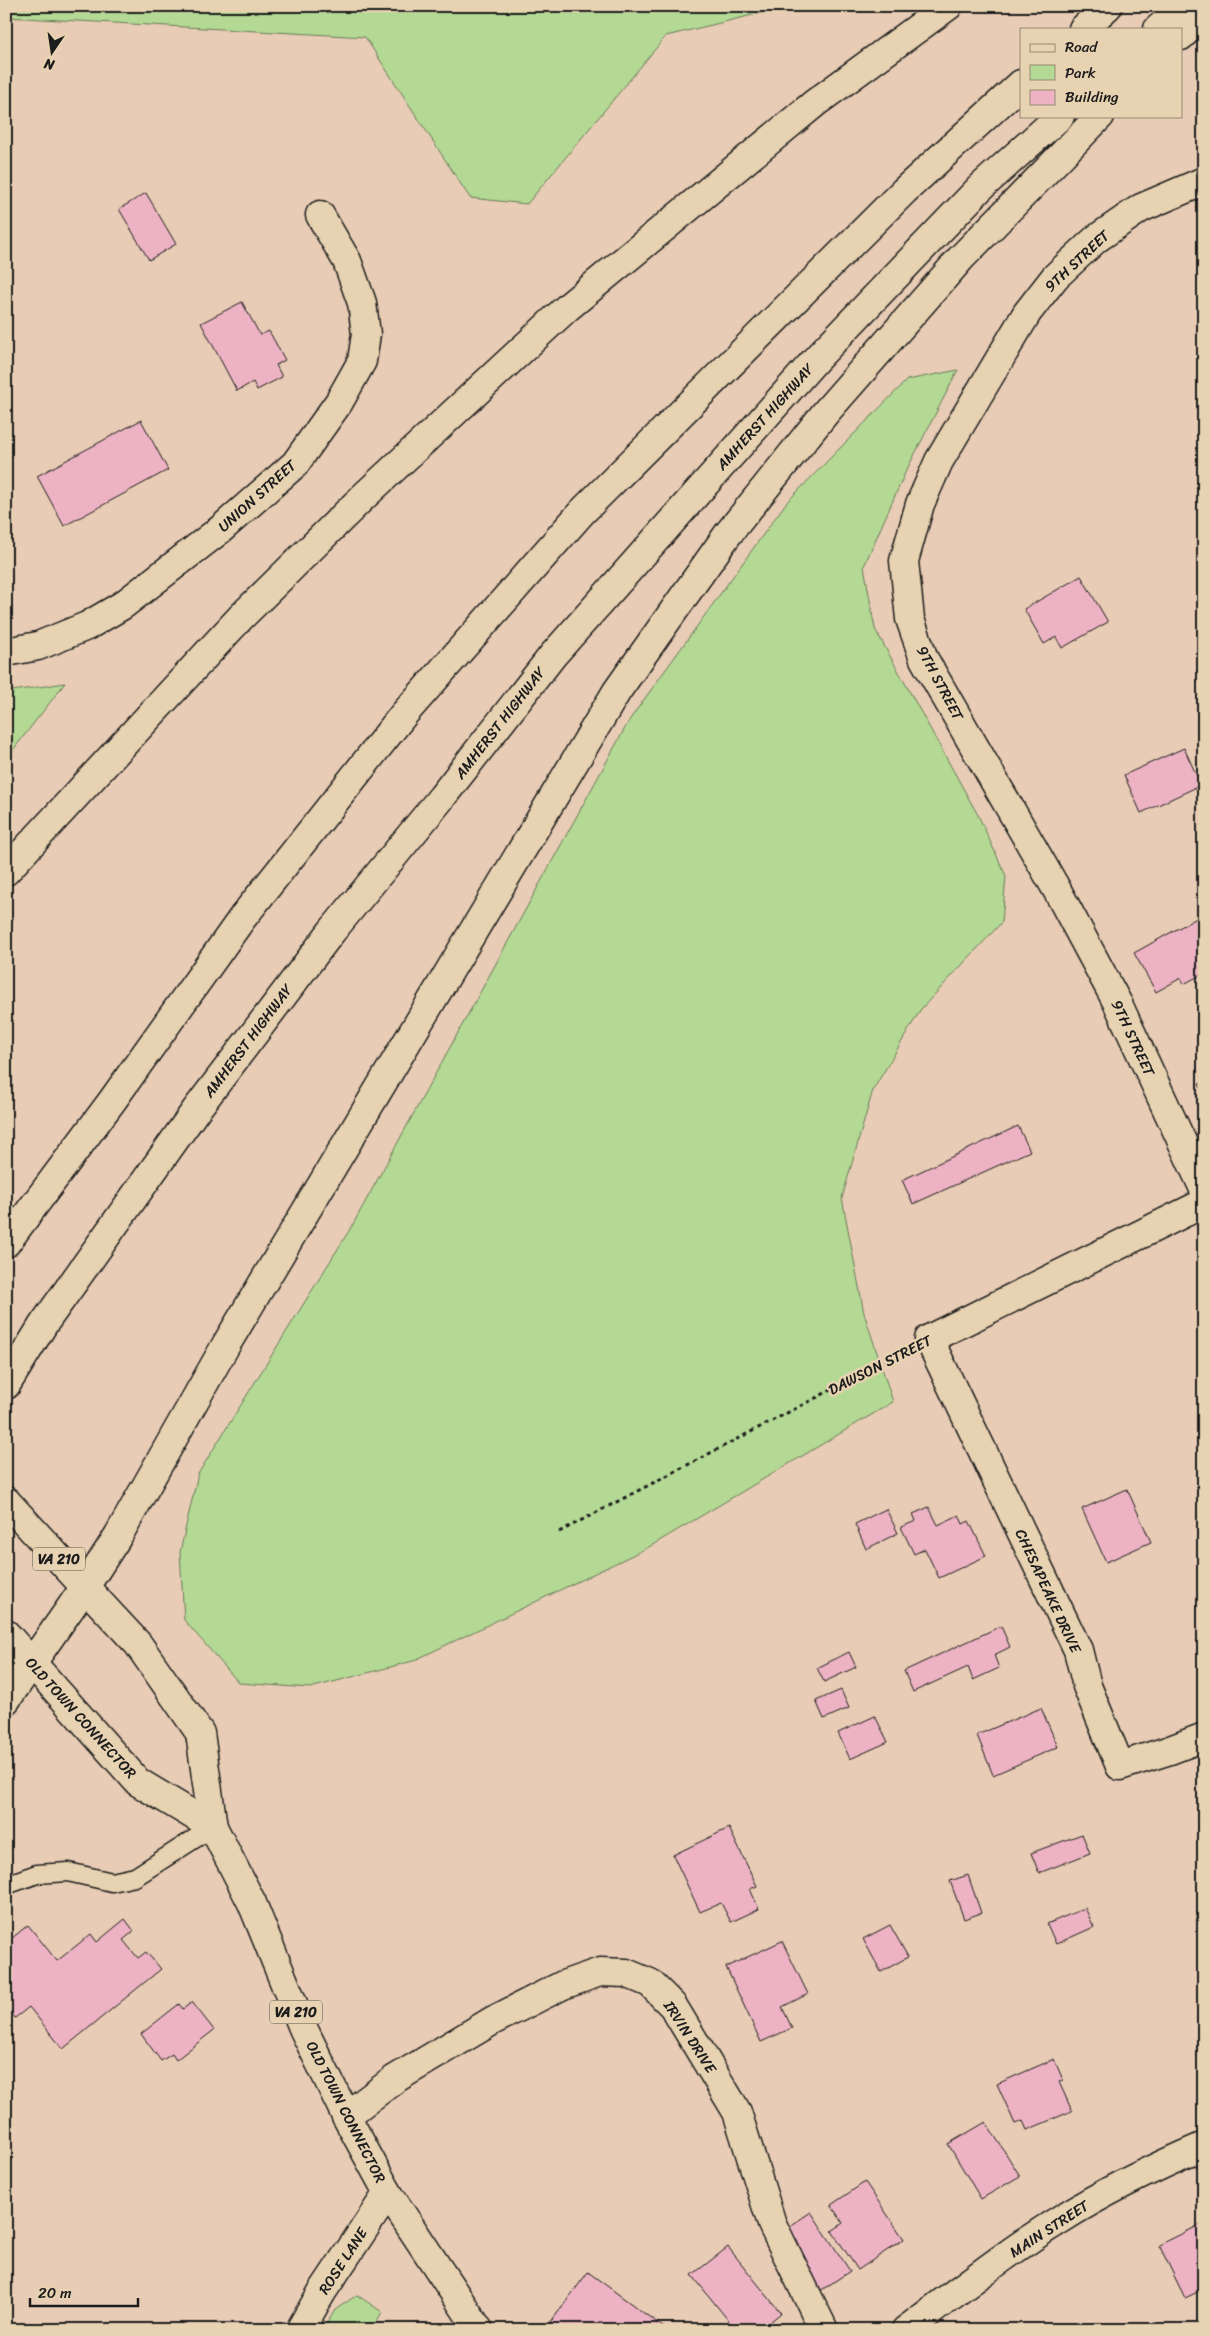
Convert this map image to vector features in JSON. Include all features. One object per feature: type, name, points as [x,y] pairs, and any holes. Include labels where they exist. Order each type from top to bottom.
[{"type":"main road","points":[[6,871],[241,617],[362,498],[568,307],[815,103],[948,6]]},
{"type":"main road","points":[[1084,28],[1108,6]]},
{"type":"main road","points":[[1159,28],[1185,6]]},
{"type":"main road","points":[[1182,35],[1204,14]]},
{"type":"main road","points":[[6,1243],[112,1101],[243,917],[404,714],[582,512],[767,325],[904,191],[1020,85]]},
{"type":"main road","name":"AMHERST HIGHWAY","points":[[6,1386],[43,1325],[196,1110],[332,931],[442,797],[553,655],[817,358],[980,188],[1058,118]]},
{"type":"main road","points":[[6,1700],[85,1588],[118,1536],[227,1342],[617,691],[728,534],[826,412],[961,258],[1098,118]]},
{"type":"main road","name":"9TH STREET","points":[[1204,181],[1141,208],[1096,239],[1055,278],[1027,313],[939,460],[920,504],[904,561],[904,569],[910,619],[924,659],[1057,890],[1118,1004],[1204,1189]]},
{"type":"main road","name":"UNION STREET","points":[[6,652],[38,646],[87,626],[123,605],[221,529],[295,464],[339,402],[362,361],[366,334],[362,303],[347,260],[320,215]]},
{"type":"main road","name":"DAWSON STREET","points":[[929,1339],[1204,1203]]},
{"type":"main road","name":"CHESAPEAKE DRIVE","points":[[929,1339],[1078,1650],[1086,1686],[1120,1766],[1204,1737]]},
{"type":"main road","name":"OLD TOWN CONNECTOR","points":[[6,1501],[138,1644],[200,1733],[213,1827],[252,1903],[303,2028],[346,2116],[388,2193],[480,2330]]},
{"type":"main road","name":"OLD TOWN CONNECTOR","points":[[6,1634],[138,1782],[213,1827]]},
{"type":"main road","name":"IRVIN DRIVE","points":[[346,2116],[403,2075],[492,2021],[563,1984],[600,1972],[626,1973],[650,1983],[673,2006],[737,2112],[767,2210],[824,2330]]},
{"type":"main road","name":"MAIN STREET","points":[[906,2330],[982,2273],[1061,2218],[1145,2171],[1204,2146]]},
{"type":"main road","name":"ROSE LANE","points":[[300,2330],[322,2292],[388,2193]]},
{"type":"lane","points":[[6,1885],[37,1874],[68,1872],[112,1882],[135,1877],[213,1827]]},
{"type":"path","name":"DAWSON STREET","points":[[559,1532],[929,1339]]},
{"type":"green space","points":[[6,6],[790,6],[666,36],[527,204],[470,198],[365,37],[6,17]]},
{"type":"green space","points":[[958,370],[905,473],[864,566],[875,629],[979,817],[1006,876],[1002,922],[921,1009],[873,1090],[842,1198],[864,1313],[893,1402],[649,1547],[413,1661],[310,1688],[239,1683],[184,1620],[180,1552],[198,1474],[352,1226],[630,719],[786,503],[907,380]]},
{"type":"green space","points":[[65,683],[6,759],[6,692]]},
{"type":"green space","points":[[357,2295],[382,2312],[372,2330],[323,2330],[335,2310]]},
{"type":"building","points":[[146,193],[176,244],[149,260],[119,209]]},
{"type":"building","points":[[242,302],[260,335],[269,331],[285,360],[276,365],[282,377],[257,390],[253,382],[237,391],[201,323]]},
{"type":"building","points":[[141,420],[168,470],[64,526],[37,476]]},
{"type":"building","points":[[1081,576],[1108,622],[1062,648],[1056,637],[1044,644],[1024,609]]},
{"type":"building","points":[[1184,748],[1201,785],[1141,813],[1124,775]]},
{"type":"building","points":[[1204,914],[1204,973],[1184,984],[1181,978],[1156,992],[1134,953]]},
{"type":"building","points":[[1204,1083],[1204,1095],[1199,1084]]},
{"type":"building","points":[[1018,1126],[1030,1151],[913,1204],[902,1180]]},
{"type":"building","points":[[1127,1489],[1151,1542],[1106,1562],[1082,1509]]},
{"type":"building","points":[[929,1507],[938,1525],[959,1515],[963,1524],[969,1521],[986,1556],[939,1578],[925,1549],[914,1554],[901,1527],[916,1521],[913,1514]]},
{"type":"building","points":[[886,1509],[898,1533],[866,1549],[855,1524]]},
{"type":"building","points":[[1001,1626],[1010,1647],[994,1655],[999,1668],[973,1680],[968,1667],[913,1692],[904,1671]]},
{"type":"building","points":[[849,1652],[856,1667],[824,1682],[817,1668]]},
{"type":"building","points":[[841,1690],[849,1708],[824,1719],[816,1701]]},
{"type":"building","points":[[1041,1708],[1058,1747],[993,1775],[977,1735]]},
{"type":"building","points":[[875,1716],[888,1742],[850,1759],[838,1733]]},
{"type":"building","points":[[729,1828],[757,1886],[750,1889],[759,1909],[731,1922],[721,1903],[700,1912],[673,1855]]},
{"type":"building","points":[[1082,1834],[1090,1853],[1039,1873],[1031,1853]]},
{"type":"building","points":[[968,1875],[981,1913],[964,1919],[950,1881]]},
{"type":"building","points":[[1085,1908],[1094,1927],[1056,1944],[1047,1924]]},
{"type":"building","points":[[125,1919],[134,1931],[123,1940],[138,1958],[146,1952],[161,1969],[63,2049],[29,2007],[15,2018],[6,2007],[6,1943],[28,1925],[57,1961],[91,1934],[97,1942]]},
{"type":"building","points":[[890,1925],[908,1957],[881,1972],[863,1939]]},
{"type":"building","points":[[782,1941],[808,1994],[782,2007],[792,2028],[761,2042],[726,1967]]},
{"type":"building","points":[[192,2002],[214,2030],[176,2060],[172,2054],[161,2061],[141,2034],[179,2004],[183,2009]]},
{"type":"building","points":[[1054,2059],[1063,2080],[1059,2082],[1072,2111],[1027,2130],[1023,2121],[1015,2124],[997,2084]]},
{"type":"building","points":[[986,2122],[1020,2176],[981,2199],[948,2144]]},
{"type":"building","points":[[865,2182],[904,2239],[858,2270],[832,2231],[843,2223],[831,2205]]},
{"type":"building","points":[[811,2212],[850,2271],[817,2293],[792,2254],[800,2249],[787,2228]]},
{"type":"building","points":[[1204,2223],[1204,2289],[1185,2298],[1159,2245]]},
{"type":"building","points":[[728,2247],[781,2313],[760,2330],[736,2330],[692,2275]]},
{"type":"building","points":[[588,2272],[667,2330],[560,2330],[550,2323]]}]
